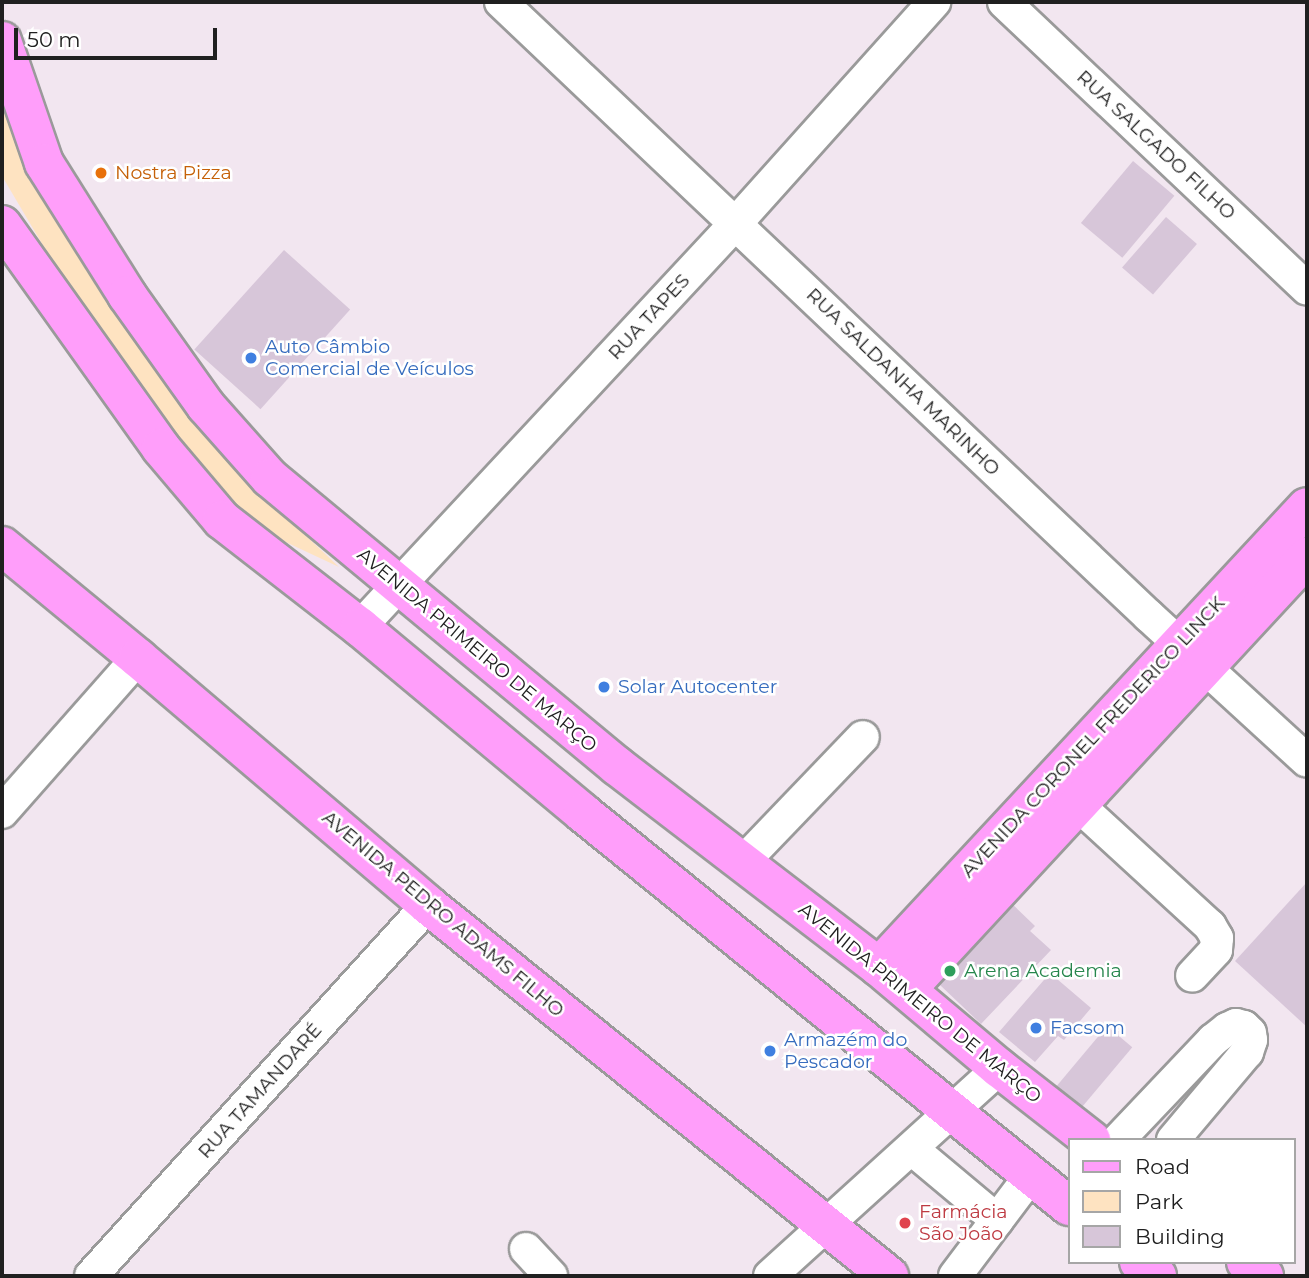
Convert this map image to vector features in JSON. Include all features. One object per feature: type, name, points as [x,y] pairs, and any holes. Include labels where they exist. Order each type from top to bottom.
[{"type":"main road","name":"AVENIDA PRIMEIRO DE MARÇO","points":[[2,41],[44,163],[127,295],[206,406],[270,478],[617,766],[893,978],[999,1068],[1088,1138]]},
{"type":"main road","points":[[2,225],[161,448],[222,520],[360,628],[583,813],[1068,1205]]},
{"type":"main road","name":"AVENIDA CORONEL FREDERICO LINCK","points":[[893,978],[1078,805],[1307,507]]},
{"type":"main road","name":"AVENIDA PEDRO ADAMS FILHO","points":[[2,546],[138,657],[428,905],[888,1276]]},
{"type":"main road","name":"AVENIDA CORONEL FREDERICO LINCK","points":[[893,978],[1192,657],[1307,557]]},
{"type":"main road","points":[[1142,1264],[1157,1276]]},
{"type":"main road","points":[[1249,1264],[1264,1276]]},
{"type":"street","name":"RUA SALDANHA MARINHO","points":[[501,2],[1192,657],[1307,761]]},
{"type":"street","name":"RUA TAPES","points":[[360,628],[736,223],[934,2]]},
{"type":"street","name":"RUA SALGADO FILHO","points":[[1004,2],[1307,289]]},
{"type":"street","points":[[2,812],[138,657]]},
{"type":"street","points":[[743,862],[863,737]]},
{"type":"street","points":[[1078,805],[1210,926],[1217,937],[1216,950],[1192,975]]},
{"type":"street","name":"RUA TAMANDARÉ","points":[[91,1276],[428,905]]},
{"type":"street","points":[[1120,1138],[1213,1040],[1227,1028],[1236,1025],[1244,1027],[1250,1033],[1251,1040],[1247,1052],[1175,1138]]},
{"type":"street","points":[[770,1276],[999,1068]]},
{"type":"street","points":[[912,1149],[997,1220]]},
{"type":"street","points":[[955,1276],[1031,1175]]},
{"type":"street","points":[[526,1249],[551,1276]]},
{"type":"green space","points":[[2,77],[264,496],[339,567],[260,530],[184,450],[106,352],[2,176]]},
{"type":"building","points":[[1133,161],[1174,196],[1122,258],[1081,223]]},
{"type":"building","points":[[1166,217],[1197,244],[1153,294],[1122,268]]},
{"type":"building","points":[[284,250],[350,310],[260,409],[194,350]]},
{"type":"building","points":[[1307,882],[1307,1027],[1235,961]]},
{"type":"building","points":[[1007,899],[1035,926],[1030,931],[1051,950],[981,1024],[940,985],[943,965]]},
{"type":"building","points":[[1050,973],[1091,1008],[1064,1040],[1058,1036],[1035,1062],[999,1032]]},
{"type":"building","points":[[1107,1026],[1132,1047],[1076,1114],[1051,1093]]},
{"type":"place","name":"Nostra Pizza","points":[[101,173]]},
{"type":"place","name":"Auto Câmbio Comercial de Veículos","points":[[251,358]]},
{"type":"place","name":"Solar Autocenter","points":[[604,687]]},
{"type":"place","name":"Arena Academia","points":[[950,971]]},
{"type":"place","name":"Facsom","points":[[1036,1028]]},
{"type":"place","name":"Armazém do Pescador","points":[[770,1051]]},
{"type":"place","name":"Farmácia São João","points":[[905,1223]]}]
